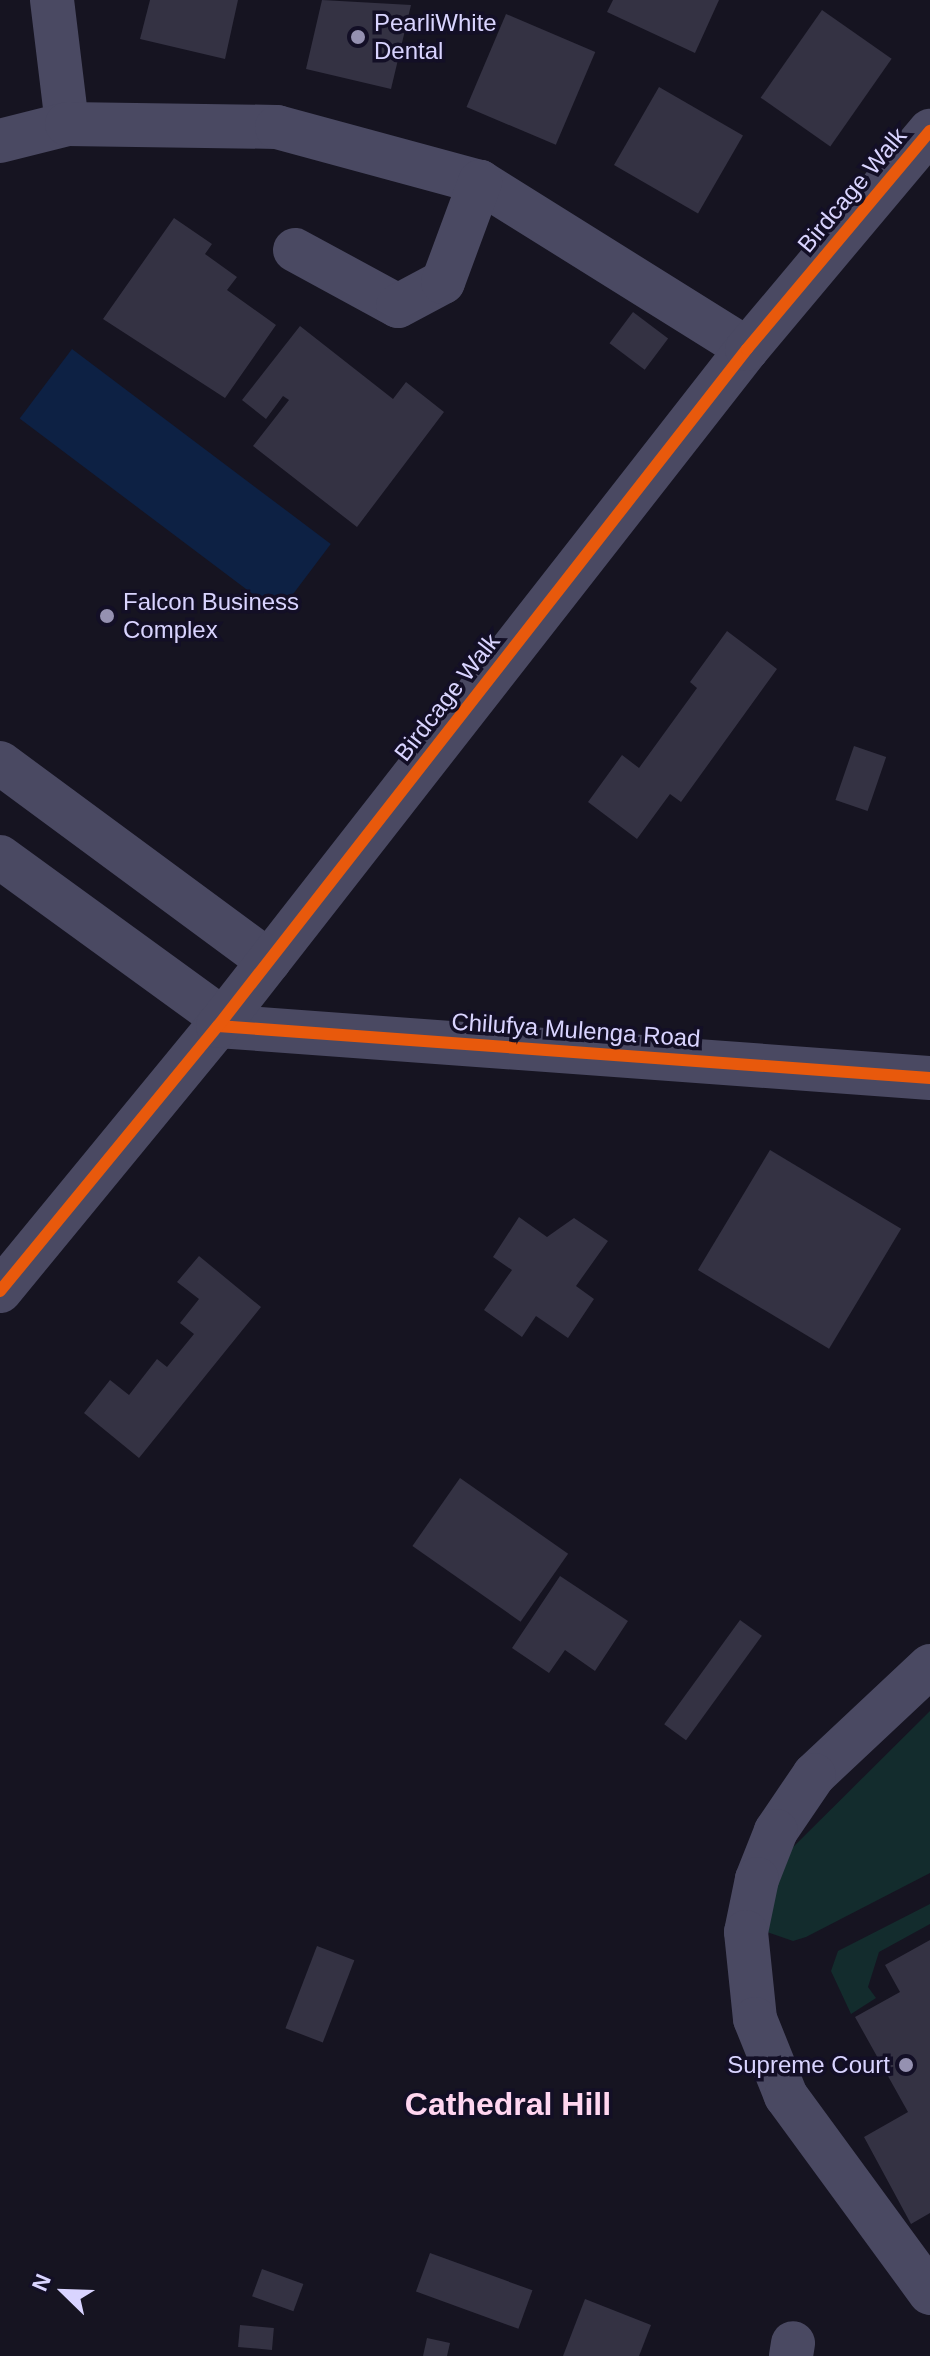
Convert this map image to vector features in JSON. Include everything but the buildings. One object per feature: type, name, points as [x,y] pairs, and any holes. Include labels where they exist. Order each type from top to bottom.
[{"type":"street","points":[[52,0],[67,124]]},
{"type":"street","points":[[0,141],[67,124],[277,127],[480,182],[747,349]]},
{"type":"street","name":"Birdcage Walk","points":[[0,1291],[221,1022],[747,349],[930,131]]},
{"type":"street","points":[[295,250],[398,306],[443,282],[480,182]]},
{"type":"street","points":[[0,763],[269,961]]},
{"type":"street","points":[[0,857],[221,1022]]},
{"type":"street","name":"Chilufya Mulenga Road","points":[[221,1022],[930,1078]]},
{"type":"street","points":[[930,1666],[814,1775],[776,1831],[757,1879],[746,1947],[755,2019],[786,2096],[930,2293]]},
{"type":"green space","points":[[930,1711],[930,1873],[806,1937],[793,1941],[767,1932],[764,1876]]},
{"type":"green space","points":[[930,1904],[930,1924],[879,1952],[868,1987],[876,1998],[851,2014],[831,1971],[838,1951]]},
{"type":"water","points":[[72,349],[331,544],[278,613],[20,418]]},
{"type":"cycle path","points":[[0,1291],[218,1026],[747,349],[930,131]]},
{"type":"cycle path","points":[[218,1026],[930,1078]]},
{"type":"place","name":"PearliWhite Dental","points":[[358,37]]},
{"type":"place","name":"Falcon Business Complex","points":[[107,616]]},
{"type":"place","name":"Supreme Court","points":[[906,2065]]},
{"type":"district","name":"Cathedral Hill","points":[[508,2104]]}]
